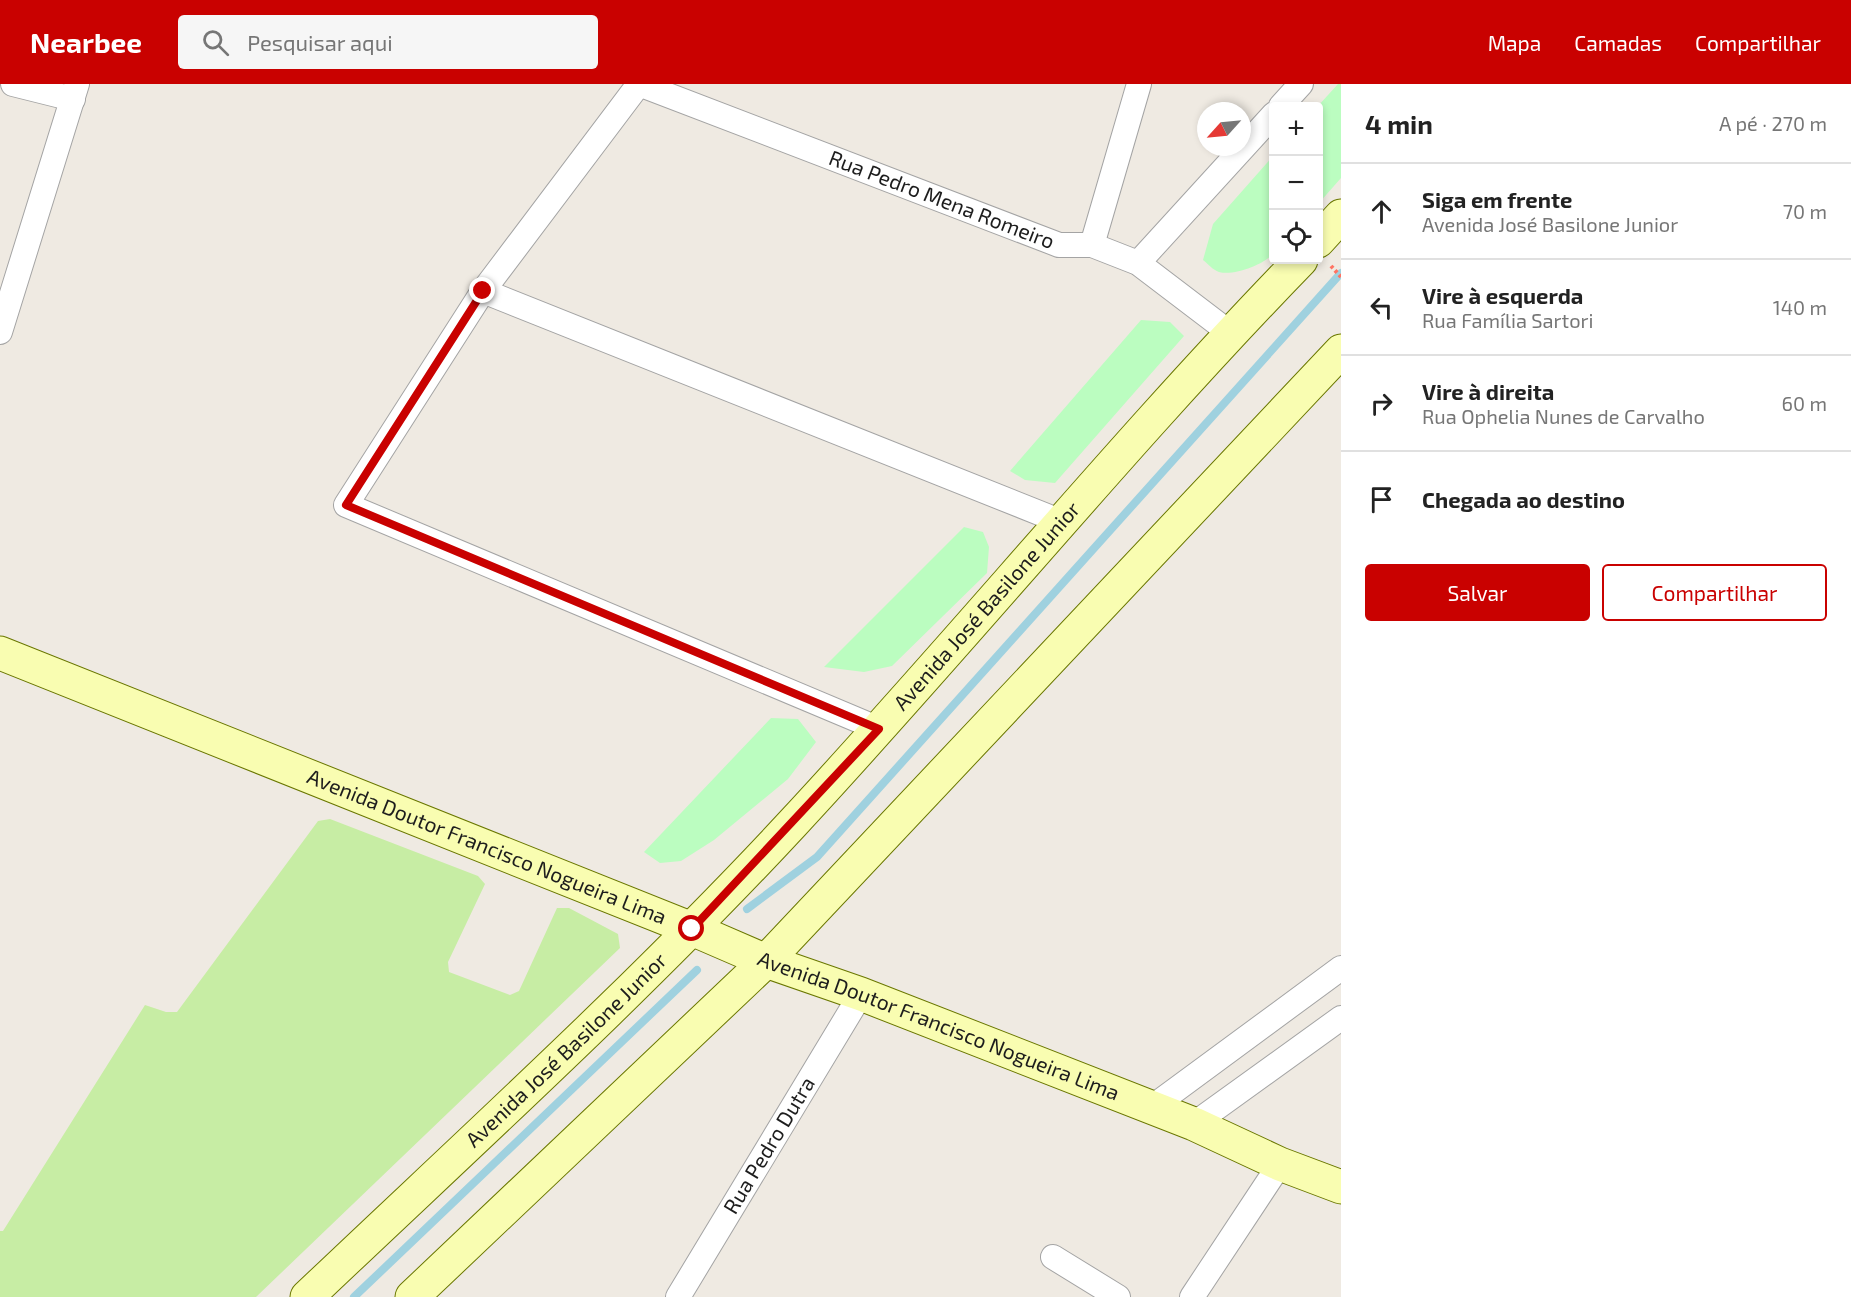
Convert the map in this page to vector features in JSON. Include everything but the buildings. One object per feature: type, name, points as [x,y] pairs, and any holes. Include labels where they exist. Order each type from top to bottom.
[{"type":"street","points":[[0,332],[75,91],[13,84]]},
{"type":"street","points":[[639,84],[483,291],[346,505],[879,729]]},
{"type":"street","name":"Rua Pedro Mena Romeiro","points":[[639,84],[1059,245],[1092,245],[1138,263],[1230,333]]},
{"type":"street","points":[[1092,245],[1139,84]]},
{"type":"street","points":[[1285,102],[1301,84]]},
{"type":"street","points":[[1138,263],[1269,119]]},
{"type":"street","points":[[1323,236],[1341,216]]},
{"type":"street","name":"Avenida José Basilone Junior","points":[[307,1297],[692,929],[879,729],[1230,333],[1297,264]]},
{"type":"street","points":[[483,291],[1062,522]]},
{"type":"street","points":[[412,1297],[766,961],[1341,351]]},
{"type":"street","name":"Avenida Doutor Francisco Nogueira Lima","points":[[0,653],[692,929],[766,961],[861,994],[1194,1124],[1280,1164],[1341,1187]]},
{"type":"street","points":[[1151,1108],[1341,968]]},
{"type":"street","name":"Rua Pedro Dutra","points":[[678,1297],[861,994]]},
{"type":"street","points":[[1194,1124],[1341,1018]]},
{"type":"street","points":[[1192,1297],[1280,1164]]},
{"type":"street","points":[[1053,1257],[1118,1297]]},
{"type":"green space","points":[[1338,84],[1341,84],[1341,178],[1323,198],[1323,102]]},
{"type":"green space","points":[[1269,161],[1269,257],[1248,269],[1225,273],[1217,271],[1203,260],[1213,224]]},
{"type":"green space","points":[[1141,320],[1170,322],[1184,336],[1055,483],[1025,480],[1010,471]]},
{"type":"green space","points":[[964,527],[983,532],[989,547],[987,573],[892,666],[864,672],[824,667]]},
{"type":"green space","points":[[771,718],[798,719],[816,742],[788,779],[714,840],[681,861],[660,863],[644,852]]},
{"type":"green space","points":[[330,819],[478,876],[485,884],[448,962],[449,972],[510,995],[519,991],[557,908],[569,908],[618,934],[620,948],[256,1297],[0,1297],[0,1231],[3,1231],[145,1005],[166,1012],[177,1012],[318,821]]},
{"type":"waterway","points":[[747,909],[817,857],[1341,273]]},
{"type":"waterway","points":[[354,1297],[697,970]]},
{"type":"route","points":[[483,291],[346,505],[879,729],[692,929]]}]
